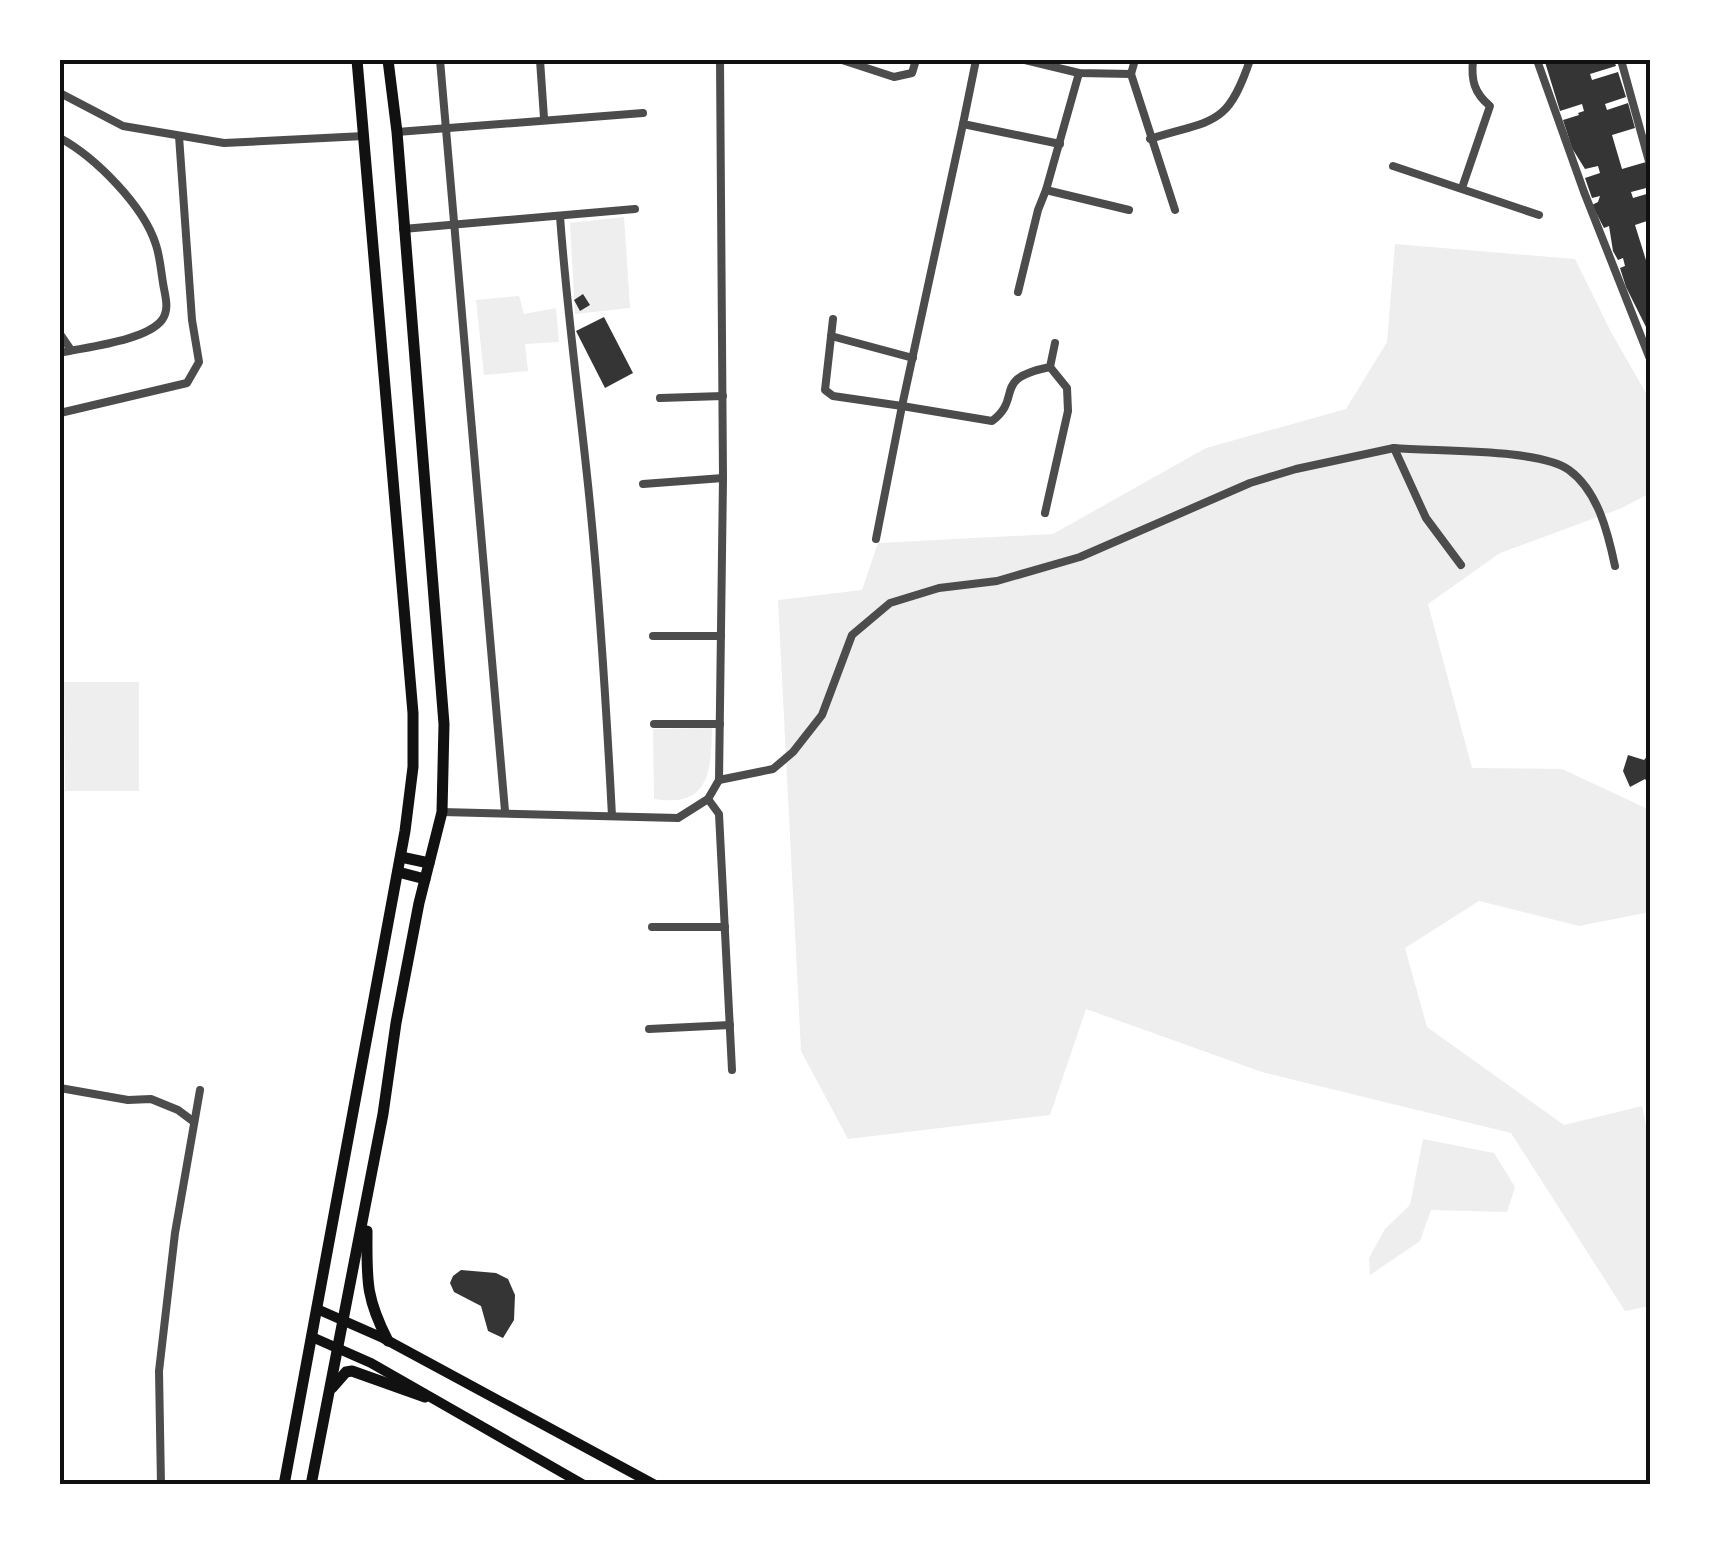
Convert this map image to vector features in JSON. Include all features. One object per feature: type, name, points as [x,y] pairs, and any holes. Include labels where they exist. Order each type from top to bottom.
[{"type":"main road","points":[[284,1485],[401,857],[413,767],[414,713],[357,60]]},
{"type":"main road","points":[[311,1485],[345,1321],[399,1006],[442,812],[444,724],[388,60]]},
{"type":"main road","points":[[401,857],[429,863]]},
{"type":"main road","points":[[398,872],[425,878]]},
{"type":"main road","points":[[366,1206],[368,1295],[388,1341]]},
{"type":"main road","points":[[317,1309],[388,1341],[655,1485]]},
{"type":"main road","points":[[312,1337],[338,1347],[584,1485]]},
{"type":"main road","points":[[328,1392],[346,1372],[352,1371],[426,1397]]},
{"type":"street","points":[[440,60],[505,811]]},
{"type":"street","points":[[540,60],[544,118]]},
{"type":"street","points":[[442,812],[678,818],[708,799],[720,780],[720,60]]},
{"type":"street","points":[[842,60],[894,76],[912,72],[916,60]]},
{"type":"street","points":[[876,539],[976,60]]},
{"type":"street","points":[[1024,60],[1079,73],[1131,74]]},
{"type":"street","points":[[1135,60],[1131,74],[1175,210]]},
{"type":"street","points":[[1150,139],[1216,118],[1228,110],[1250,60]]},
{"type":"street","points":[[1462,188],[1490,106],[1479,97],[1471,78],[1473,60]]},
{"type":"street","points":[[1540,60],[1584,192],[1650,358]]},
{"type":"street","points":[[1621,60],[1650,164]]},
{"type":"street","points":[[1018,292],[1079,73]]},
{"type":"street","points":[[60,110],[63,95],[124,126],[224,143],[364,136]]},
{"type":"street","points":[[397,132],[643,113]]},
{"type":"street","points":[[963,124],[1060,144]]},
{"type":"street","points":[[60,413],[186,383],[199,362],[192,320],[178,136]]},
{"type":"street","points":[[60,138],[100,166],[129,200],[156,243],[167,307],[154,327],[116,342],[60,353]]},
{"type":"street","points":[[1393,166],[1539,215]]},
{"type":"street","points":[[1046,190],[1129,210]]},
{"type":"street","points":[[403,229],[635,209]]},
{"type":"street","points":[[560,216],[606,691],[612,816]]},
{"type":"street","points":[[834,319],[825,390],[833,396],[992,421],[1001,414],[1012,382],[1023,373],[1050,368]]},
{"type":"street","points":[[60,334],[71,350]]},
{"type":"street","points":[[831,336],[913,358]]},
{"type":"street","points":[[1045,513],[1068,411],[1066,388],[1050,368],[1055,343]]},
{"type":"street","points":[[660,398],[723,396]]},
{"type":"street","points":[[1394,448],[1426,518],[1461,566]]},
{"type":"street","points":[[720,780],[773,769],[793,752],[822,715],[852,635],[890,604],[939,588],[997,581],[1067,561],[1250,483],[1296,469],[1394,448],[1529,457],[1568,469],[1590,494],[1607,529],[1615,566]]},
{"type":"street","points":[[643,484],[723,478]]},
{"type":"street","points":[[653,636],[721,636]]},
{"type":"street","points":[[654,724],[720,724]]},
{"type":"street","points":[[708,799],[719,814],[732,1070]]},
{"type":"street","points":[[652,927],[725,928]]},
{"type":"street","points":[[649,1029],[730,1025]]},
{"type":"street","points":[[60,1088],[128,1100],[151,1099],[178,1110],[194,1122]]},
{"type":"street","points":[[162,1485],[159,1371],[175,1232],[200,1090]]},
{"type":"shaded area","points":[[624,217],[630,308],[575,314],[570,223]]},
{"type":"shaded area","points":[[1395,244],[1575,259],[1650,400],[1650,493],[1622,508],[1500,553],[1428,604],[1472,768],[1562,769],[1650,810],[1650,912],[1579,926],[1479,901],[1405,948],[1427,1027],[1564,1125],[1642,1106],[1650,1144],[1650,1306],[1625,1311],[1511,1133],[1262,1072],[1086,1009],[1050,1115],[848,1139],[801,1051],[778,600],[862,590],[878,543],[1053,534],[1206,448],[1346,409],[1387,342]]},
{"type":"shaded area","points":[[519,296],[524,314],[556,308],[559,342],[525,344],[528,371],[484,375],[476,300]]},
{"type":"shaded area","points":[[64,682],[139,682],[139,791],[65,791]]},
{"type":"shaded area","points":[[712,728],[708,772],[697,792],[687,798],[654,799],[653,729]]},
{"type":"shaded area","points":[[1423,1139],[1494,1153],[1515,1187],[1507,1212],[1431,1210],[1420,1241],[1370,1275],[1369,1258],[1385,1229],[1410,1205]]},
{"type":"building","points":[[1614,60],[1616,66],[1590,74],[1592,80],[1618,72],[1626,97],[1605,104],[1607,110],[1628,103],[1635,128],[1612,135],[1622,169],[1646,162],[1650,176],[1650,187],[1631,192],[1633,198],[1650,193],[1650,220],[1635,225],[1650,273],[1650,335],[1626,287],[1620,268],[1625,266],[1623,258],[1618,260],[1613,251],[1609,226],[1604,228],[1592,205],[1600,196],[1592,198],[1585,178],[1600,173],[1598,166],[1585,169],[1572,148],[1563,120],[1584,111],[1582,104],[1560,111],[1545,62]]},
{"type":"building","points":[[583,294],[590,305],[580,311],[574,300]]},
{"type":"building","points":[[604,317],[633,373],[605,388],[576,331]]},
{"type":"building","points":[[1650,753],[1650,786],[1645,779],[1630,787],[1623,771],[1628,755],[1644,760]]},
{"type":"building","points":[[461,1270],[496,1273],[508,1279],[515,1295],[514,1320],[503,1338],[488,1331],[481,1306],[454,1292],[450,1283]]}]
